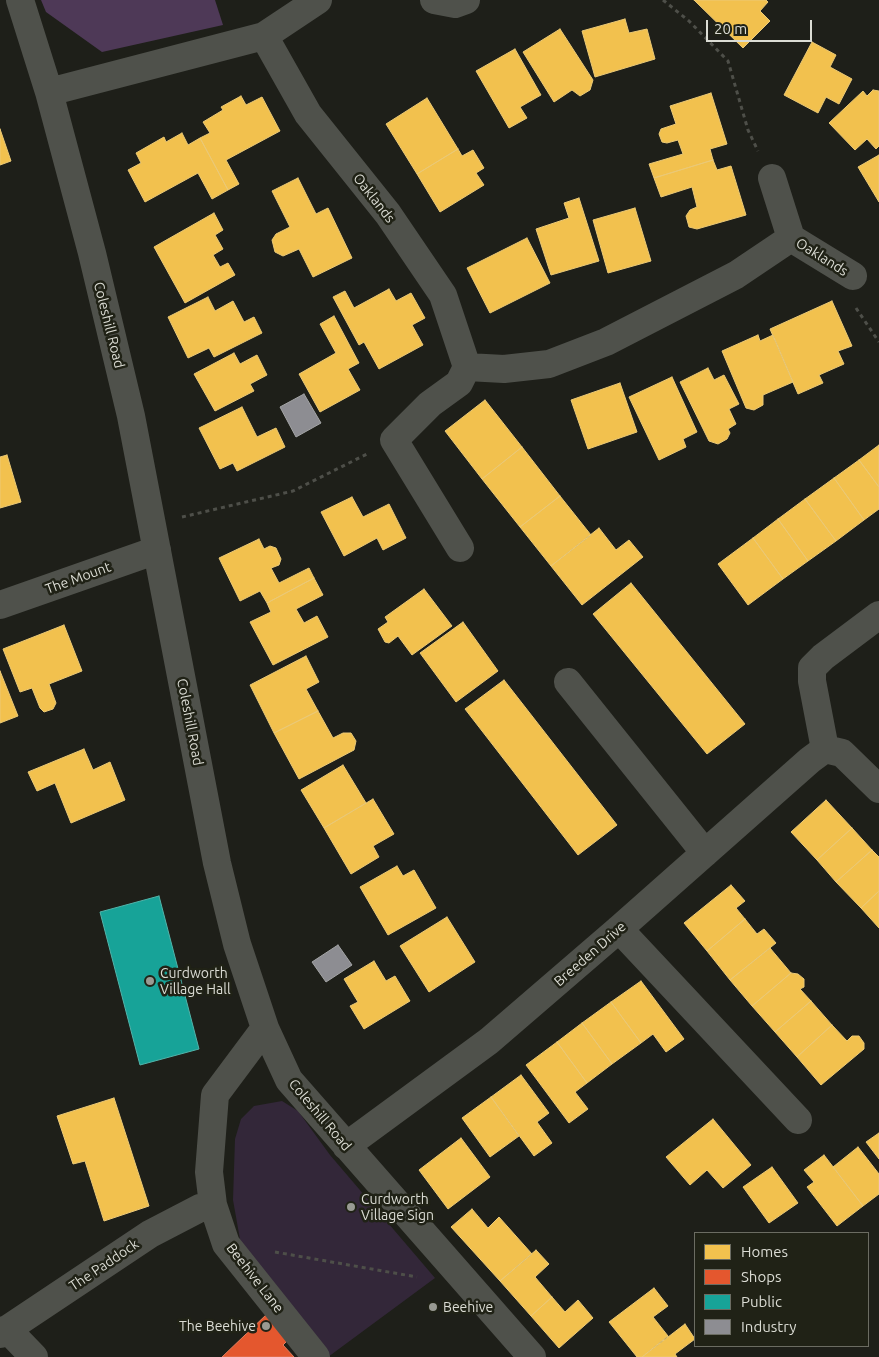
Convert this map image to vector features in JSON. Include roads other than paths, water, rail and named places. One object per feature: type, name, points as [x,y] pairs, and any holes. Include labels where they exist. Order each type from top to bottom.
[{"type":"street","name":"Coleshill Road","points":[[20,0],[49,92],[92,253],[132,416],[217,863],[237,944],[265,1028],[289,1080],[532,1357]]},
{"type":"street","points":[[49,92],[264,36],[318,0]]},
{"type":"street","points":[[434,0],[455,4],[466,0]]},
{"type":"street","name":"Oaklands","points":[[264,36],[308,114],[388,214],[444,295],[467,367],[504,369],[549,364],[606,342],[736,275],[791,238]]},
{"type":"street","name":"Oaklands","points":[[772,178],[791,238],[853,276]]},
{"type":"street","points":[[460,548],[394,440],[430,404],[459,384],[467,367]]},
{"type":"street","name":"The Mount","points":[[0,606],[157,550]]},
{"type":"street","points":[[879,614],[823,656],[812,668],[812,681],[825,749],[842,753],[879,790]]},
{"type":"street","points":[[568,682],[705,853]]},
{"type":"street","name":"Breeden Drive","points":[[346,1146],[489,1041],[810,760],[825,749]]},
{"type":"street","points":[[619,929],[798,1120]]},
{"type":"street","name":"Beehive Lane","points":[[265,1028],[215,1095],[209,1172],[213,1205],[226,1244],[316,1357]]},
{"type":"street","name":"The Paddock","points":[[4,1331],[150,1234],[200,1208],[213,1205]]},
{"type":"street","points":[[4,1331],[34,1357]]},
{"type":"place","name":"Curdworth Village Hall","points":[[150,981]]},
{"type":"place","name":"Curdworth Village Sign","points":[[351,1207]]},
{"type":"place","name":"Beehive","points":[[433,1307]]},
{"type":"place","name":"The Beehive","points":[[266,1326]]}]
